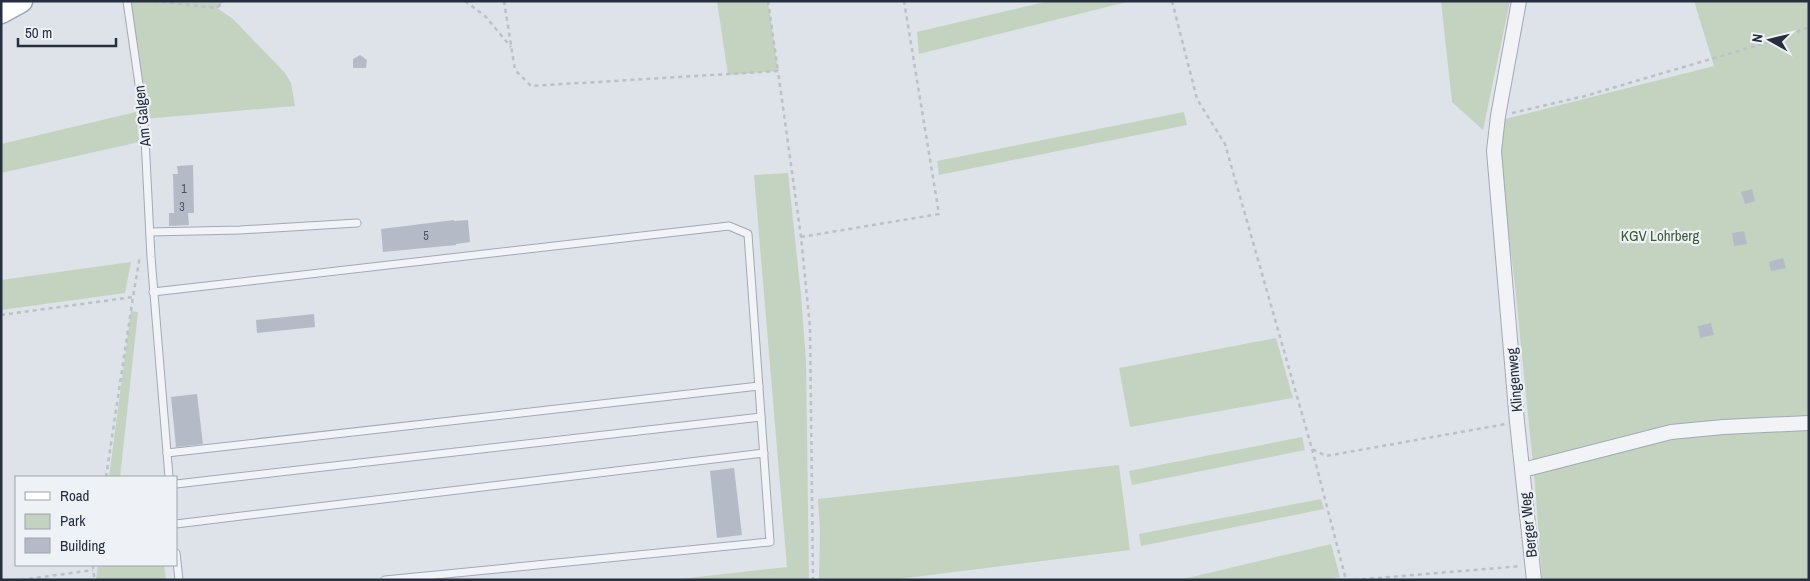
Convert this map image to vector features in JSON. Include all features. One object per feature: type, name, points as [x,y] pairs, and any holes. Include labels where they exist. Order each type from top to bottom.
[{"type":"main road","points":[[1,12],[21,1]]},
{"type":"street","name":"Klingenweg","points":[[1518,1],[1498,116],[1494,151],[1517,422],[1523,470]]},
{"type":"street","points":[[1523,470],[1671,432],[1724,427],[1809,423]]},
{"type":"street","name":"Berger Weg","points":[[1523,470],[1534,580]]},
{"type":"lane","name":"Am Galgen","points":[[127,1],[144,119],[154,292],[169,476]]},
{"type":"lane","points":[[150,232],[240,230],[357,223]]},
{"type":"lane","points":[[154,292],[729,226],[748,234],[770,542],[384,580]]},
{"type":"lane","points":[[167,453],[759,386]]},
{"type":"lane","points":[[178,484],[761,417]]},
{"type":"lane","points":[[178,524],[764,453]]},
{"type":"lane","points":[[177,566],[179,580]]},
{"type":"path","points":[[154,1],[217,8],[224,1]]},
{"type":"path","points":[[465,1],[485,16],[512,48]]},
{"type":"path","points":[[504,1],[515,70],[532,86],[778,71]]},
{"type":"path","points":[[768,1],[801,237],[810,327],[813,580]]},
{"type":"path","points":[[801,237],[939,214],[904,1]]},
{"type":"path","points":[[1172,1],[1197,99],[1225,144],[1312,449],[1346,580]]},
{"type":"path","points":[[1498,116],[1585,96],[1779,39],[1809,27]]},
{"type":"path","points":[[106,476],[133,297],[142,247],[150,232]]},
{"type":"path","points":[[1,314],[133,297]]},
{"type":"path","points":[[1312,449],[1326,456],[1517,422]]},
{"type":"path","points":[[1354,580],[1532,565]]},
{"type":"path","points":[[93,566],[95,580]]},
{"type":"path","points":[[20,580],[93,570]]},
{"type":"green space","points":[[127,1],[224,1],[217,8],[233,19],[285,73],[291,83],[295,106],[144,119]]},
{"type":"green space","points":[[717,1],[768,1],[778,71],[728,75]]},
{"type":"green space","points":[[1049,1],[1131,1],[919,54],[917,32]]},
{"type":"green space","points":[[1441,1],[1510,1],[1483,130],[1452,102]]},
{"type":"green space","name":"KGV Lohrberg","points":[[1694,1],[1809,1],[1809,580],[1542,580],[1535,484],[1515,286],[1499,153],[1505,119],[1714,66]]},
{"type":"green space","points":[[136,112],[139,142],[1,173],[1,144]]},
{"type":"green space","points":[[1184,112],[1187,125],[939,175],[937,161]]},
{"type":"green space","points":[[788,173],[806,361],[809,580],[671,580],[787,567],[754,175]]},
{"type":"green space","points":[[131,262],[125,293],[1,310],[1,280]]},
{"type":"green space","points":[[131,311],[138,312],[120,476],[109,476]]},
{"type":"green space","points":[[1276,338],[1293,398],[1130,427],[1119,368]]},
{"type":"green space","points":[[1302,437],[1305,450],[1132,485],[1129,471]]},
{"type":"green space","points":[[1119,465],[1130,550],[891,580],[819,580],[820,530],[818,499]]},
{"type":"green space","points":[[1321,499],[1324,509],[1141,546],[1139,534]]},
{"type":"green space","points":[[1331,544],[1340,577],[1328,580],[1179,580]]},
{"type":"green space","points":[[98,566],[164,566],[166,580],[96,580]]},
{"type":"building","points":[[360,55],[367,60],[366,68],[353,68],[353,59]]},
{"type":"building","points":[[193,165],[194,213],[188,213],[189,225],[169,226],[169,213],[174,213],[173,174],[178,174],[177,166]]},
{"type":"building","points":[[1752,189],[1755,201],[1745,204],[1741,192]]},
{"type":"building","points":[[468,220],[470,242],[383,252],[381,229]]},
{"type":"building","points":[[1744,231],[1747,244],[1734,246],[1732,233]]},
{"type":"building","points":[[1783,258],[1786,268],[1771,271],[1769,262]]},
{"type":"building","points":[[314,314],[315,327],[257,333],[256,320]]},
{"type":"building","points":[[1711,323],[1714,335],[1700,338],[1698,326]]},
{"type":"building","points":[[197,394],[203,444],[176,447],[171,397]]},
{"type":"building","points":[[734,468],[742,535],[717,538],[710,471]]}]
